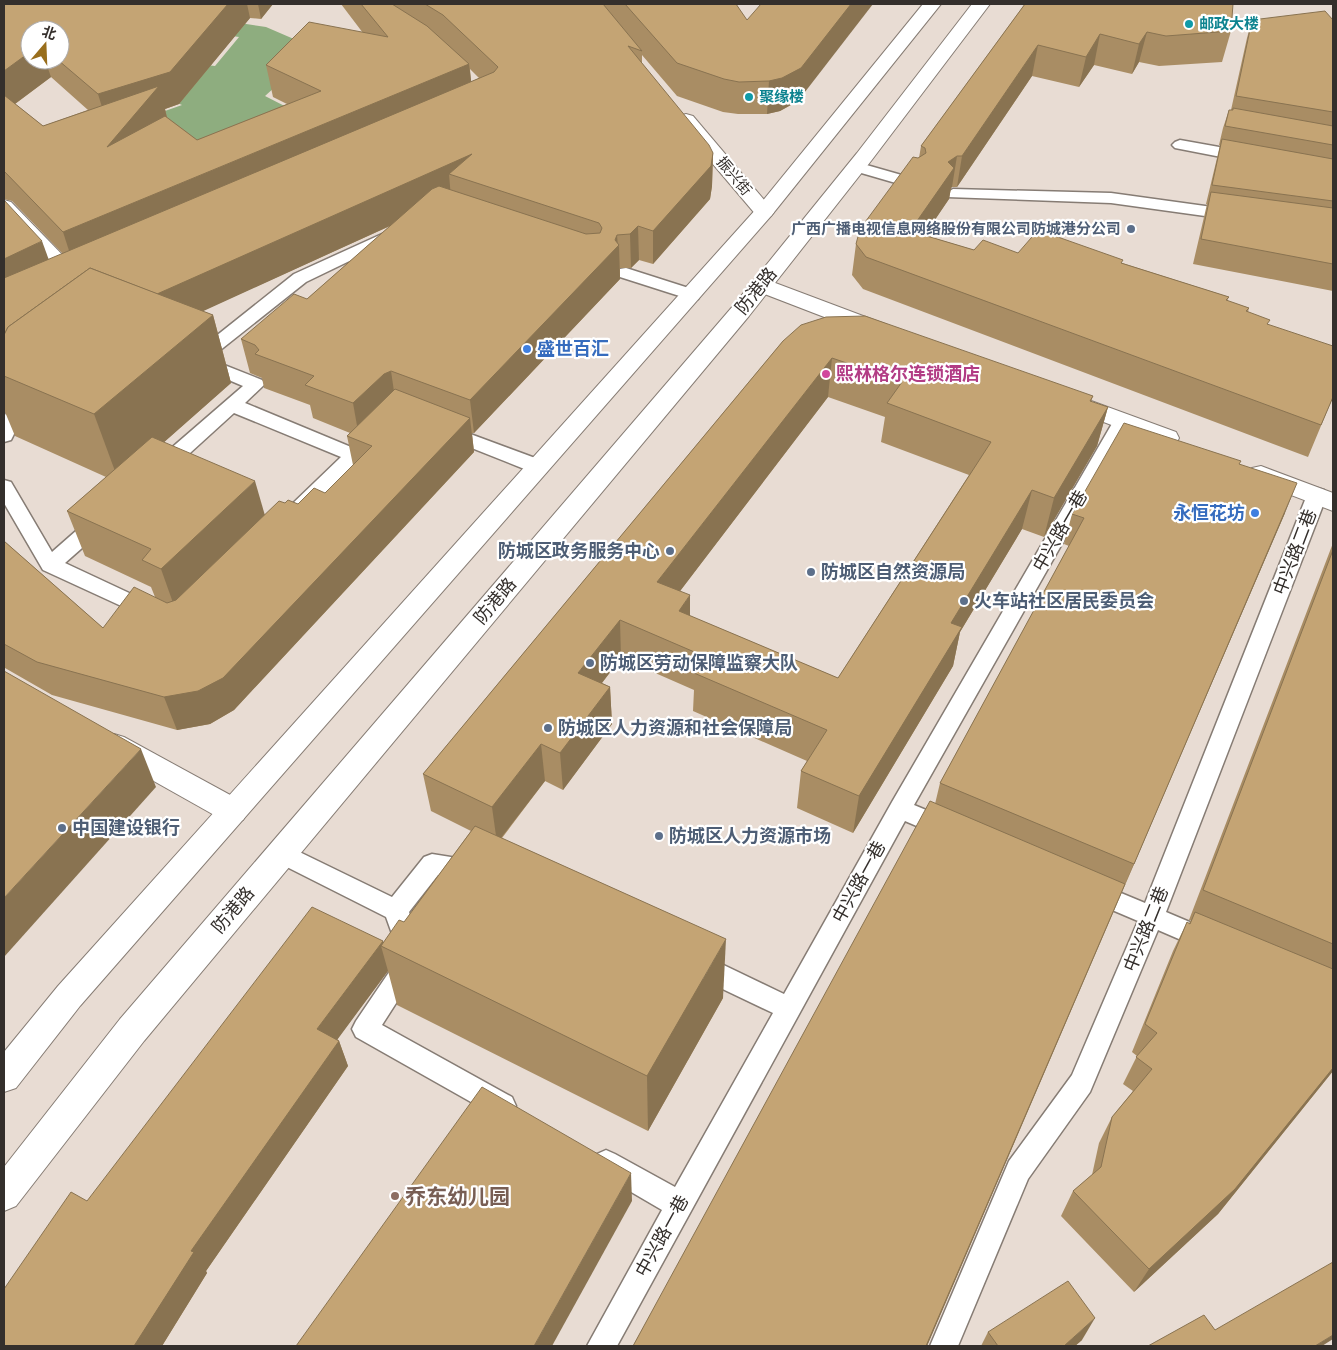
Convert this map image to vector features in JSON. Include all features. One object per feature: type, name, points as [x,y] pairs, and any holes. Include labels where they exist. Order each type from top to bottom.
[{"type":"main road","points":[[4,1076],[69,996],[764,212],[932,4]]},
{"type":"main road","name":"防港路","points":[[4,1194],[132,1030],[762,285],[856,167],[981,4]]},
{"type":"main road","name":"振兴街","points":[[676,108],[764,212]]},
{"type":"main road","points":[[4,206],[72,277]]},
{"type":"main road","points":[[762,285],[900,338]]},
{"type":"main road","points":[[1048,394],[1187,446]]},
{"type":"main road","points":[[1243,467],[1325,498]]},
{"type":"main road","points":[[88,731],[232,811]]},
{"type":"lane","points":[[1180,145],[1266,160]]},
{"type":"lane","points":[[856,167],[913,183]]},
{"type":"lane","points":[[953,194],[1111,198],[1246,216]]},
{"type":"lane","points":[[197,360],[300,278],[406,228]]},
{"type":"lane","points":[[626,273],[692,295]]},
{"type":"lane","points":[[144,482],[256,384],[180,354]]},
{"type":"lane","points":[[4,436],[26,390],[33,385]]},
{"type":"lane","points":[[232,405],[354,454]]},
{"type":"lane","name":"中兴路一巷","points":[[601,1346],[900,809],[1122,422]]},
{"type":"lane","points":[[425,423],[539,467]]},
{"type":"lane","points":[[285,523],[385,424]]},
{"type":"lane","points":[[4,487],[50,564],[163,618]]},
{"type":"lane","name":"中兴路二巷","points":[[944,1346],[1018,1170],[1081,1083],[1325,498]]},
{"type":"lane","points":[[50,564],[115,507]]},
{"type":"lane","points":[[900,809],[963,836]]},
{"type":"lane","points":[[281,854],[396,910],[413,958],[365,1030],[527,1120]]},
{"type":"lane","points":[[396,910],[432,864],[498,872]]},
{"type":"lane","points":[[1071,882],[1234,951]]},
{"type":"lane","points":[[680,956],[789,1008]]},
{"type":"lane","points":[[586,1153],[680,1205]]},
{"type":"green space","points":[[214,19],[266,27],[317,49],[265,96],[310,119],[223,164],[145,118],[182,105],[153,93],[180,62],[215,66],[239,37],[205,32]]},
{"type":"building","points":[[4,4],[228,4],[170,72],[98,94],[70,70],[70,20],[20,20],[20,59],[4,71]]},
{"type":"building","points":[[361,4],[392,4],[427,26],[469,64],[63,232],[4,171],[4,95],[43,126],[159,86],[107,147],[165,116],[197,140],[321,91],[266,65],[309,22],[388,37]]},
{"type":"building","points":[[425,4],[603,4],[642,51],[628,46],[709,145],[713,153],[711,166],[653,231],[638,226],[630,234],[617,235],[615,240],[619,245],[470,400],[391,371],[384,374],[353,403],[305,385],[314,376],[255,354],[259,350],[255,345],[241,339],[294,294],[307,299],[432,189],[439,186],[586,234],[600,233],[602,228],[599,223],[449,174],[472,154],[157,294],[90,268],[8,327],[4,335],[4,278],[494,72],[498,67],[443,15]]},
{"type":"building","points":[[625,4],[736,4],[747,20],[761,4],[851,4],[801,68],[782,78],[769,81],[739,82],[724,79],[677,63]]},
{"type":"building","points":[[1025,4],[1233,4],[1231,31],[1166,36],[1147,32],[1139,44],[1100,34],[1086,57],[1038,45],[962,156],[957,156],[948,162],[954,168],[910,231],[974,250],[983,240],[1018,253],[1038,230],[1123,260],[1121,263],[1229,297],[1226,300],[1249,308],[1246,311],[1270,320],[1267,324],[1333,346],[1333,397],[1321,425],[866,257],[856,244],[860,229],[913,157],[918,158],[926,153],[925,148],[921,146]]},
{"type":"building","points":[[1325,11],[1333,20],[1333,112],[1236,96],[1252,20]]},
{"type":"building","points":[[1233,108],[1333,126],[1333,145],[1225,126],[1229,110],[1233,110]]},
{"type":"building","points":[[1222,139],[1333,159],[1333,201],[1212,185]]},
{"type":"building","points":[[1211,192],[1333,208],[1333,264],[1201,239]]},
{"type":"building","points":[[4,200],[42,241],[4,259]]},
{"type":"building","points":[[90,268],[213,315],[94,414],[4,376],[4,335],[8,327]]},
{"type":"building","points":[[865,316],[1093,396],[1090,401],[1108,407],[1054,498],[1032,490],[951,623],[962,627],[859,796],[801,771],[827,730],[694,673],[706,657],[620,620],[578,673],[610,687],[560,753],[541,744],[492,807],[423,774],[783,341],[801,325],[826,317]],"holes":[[[832,358],[902,382],[887,403],[991,442],[838,678],[679,611],[690,595],[657,582]]]},
{"type":"building","points":[[395,389],[470,418],[223,678],[198,691],[164,697],[37,662],[4,644],[4,541],[103,628],[134,587],[167,603],[176,600],[279,501],[285,503],[288,500],[298,504],[314,488],[325,493],[372,446],[347,436]]},
{"type":"building","points":[[1124,423],[1241,461],[1239,464],[1297,483],[1134,864],[940,783],[1084,518],[1072,514]]},
{"type":"building","points":[[152,437],[255,481],[161,569],[142,560],[151,549],[67,511]]},
{"type":"building","points":[[1333,550],[1333,944],[1203,890]]},
{"type":"building","points":[[4,671],[141,749],[4,898]]},
{"type":"building","points":[[930,801],[1125,884],[926,1346],[633,1346]]},
{"type":"building","points":[[475,826],[726,939],[647,1076],[381,946],[399,920],[404,922]]},
{"type":"building","points":[[312,907],[383,941],[317,1029],[339,1041],[191,1251],[194,1252],[134,1346],[4,1346],[4,1289],[71,1192],[87,1201]]},
{"type":"building","points":[[1195,912],[1333,969],[1333,1068],[1235,1189],[1149,1269],[1073,1191],[1101,1167],[1112,1117],[1152,1069],[1136,1057],[1157,1033],[1145,1024],[1187,922],[1190,924]]},
{"type":"building","points":[[482,1087],[631,1173],[534,1346],[296,1346]]},
{"type":"building","points":[[1333,1262],[1333,1335],[1315,1346],[1148,1346],[1204,1315],[1215,1330]]},
{"type":"building","points":[[1068,1281],[1095,1318],[1064,1346],[998,1346],[988,1332]]},
{"type":"place","name":"邮政大楼","points":[[1189,24]]},
{"type":"place","name":"聚缘楼","points":[[749,97]]},
{"type":"place","name":"广西广播电视信息网络股份有限公司防城港分公司","points":[[1131,229]]},
{"type":"place","name":"盛世百汇","points":[[527,349]]},
{"type":"place","name":"熙林格尔连锁酒店","points":[[826,374]]},
{"type":"place","name":"永恒花坊","points":[[1255,513]]},
{"type":"place","name":"防城区政务服务中心","points":[[670,551]]},
{"type":"place","name":"防城区自然资源局","points":[[811,572]]},
{"type":"place","name":"火车站社区居民委员会","points":[[964,601]]},
{"type":"place","name":"防城区劳动保障监察大队","points":[[590,663]]},
{"type":"place","name":"防城区人力资源和社会保障局","points":[[548,728]]},
{"type":"place","name":"中国建设银行","points":[[62,828]]},
{"type":"place","name":"防城区人力资源市场","points":[[659,836]]},
{"type":"place","name":"乔东幼儿园","points":[[395,1196]]}]
